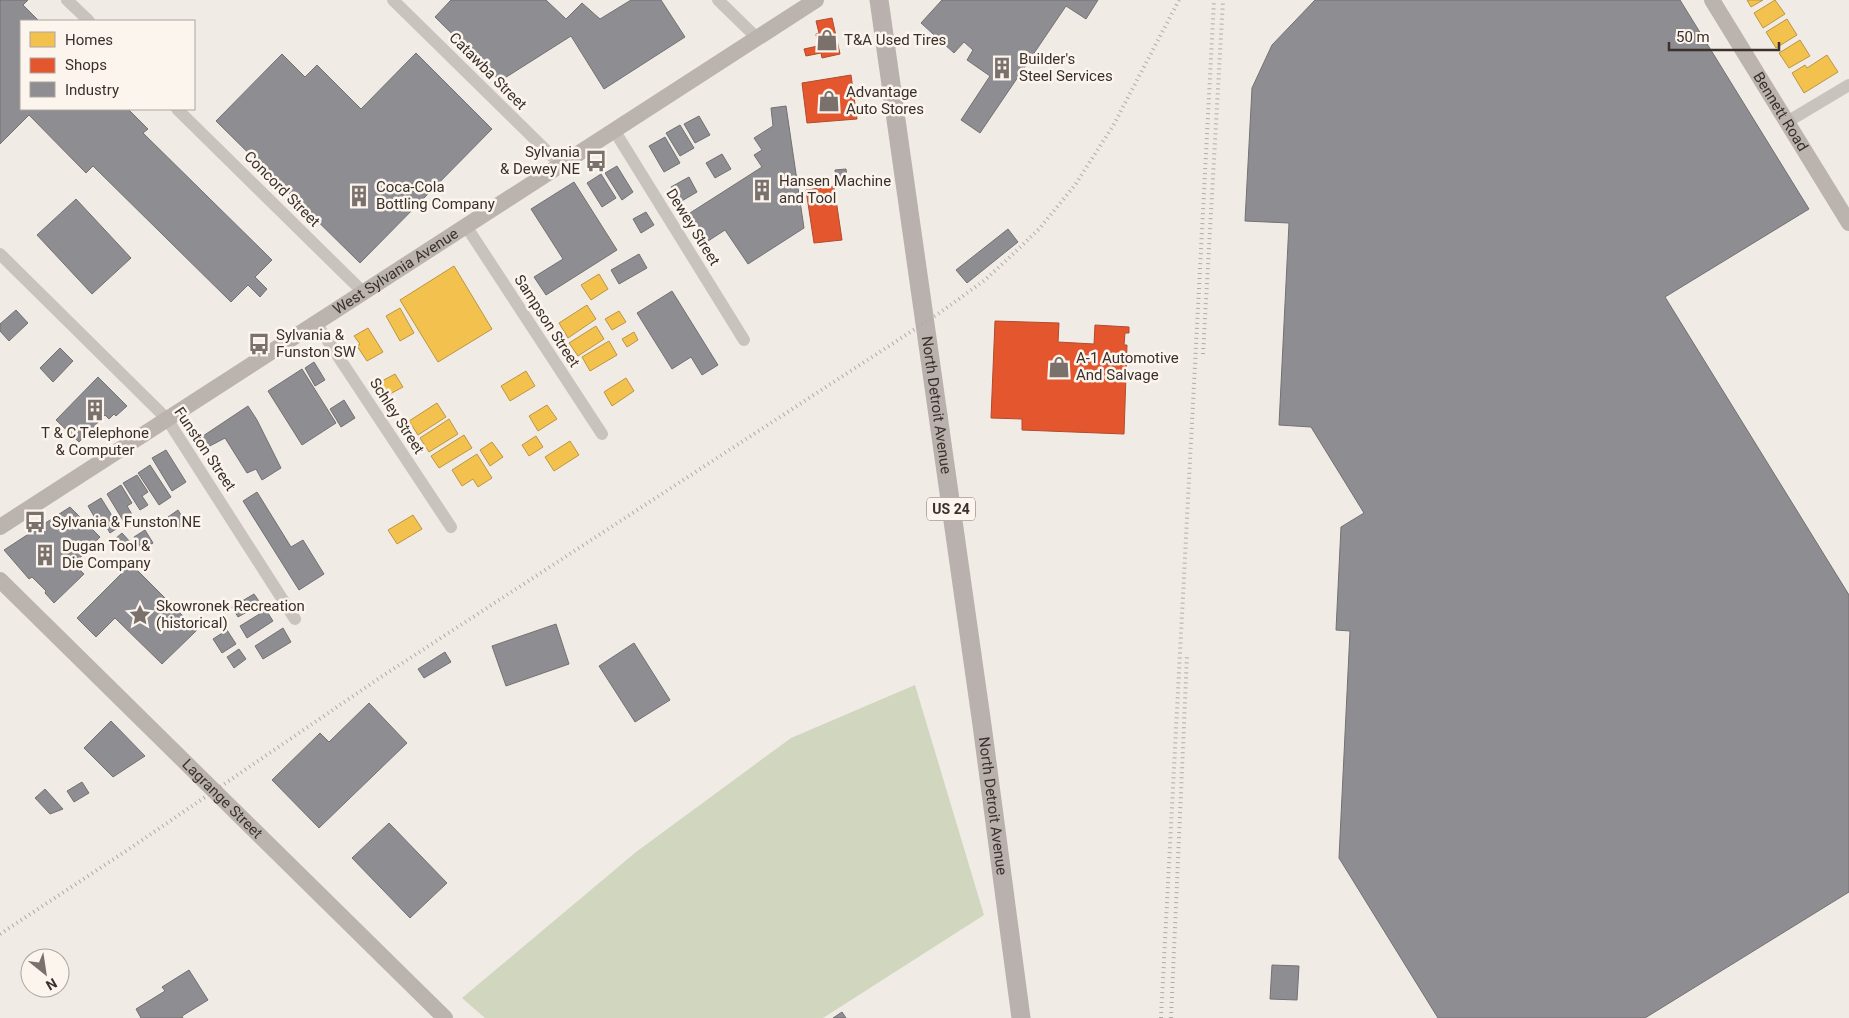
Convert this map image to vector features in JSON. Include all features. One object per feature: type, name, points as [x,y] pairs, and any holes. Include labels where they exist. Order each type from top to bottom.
[{"type":"main road","name":"West Sylvania Avenue","points":[[0,527],[816,0]]},
{"type":"main road","name":"North Detroit Avenue","points":[[879,0],[982,725],[1021,1018]]},
{"type":"main road","name":"Bennett Road","points":[[1712,0],[1849,223]]},
{"type":"main road","name":"Lagrange Street","points":[[0,580],[445,1018]]},
{"type":"street","points":[[67,0],[88,20]]},
{"type":"street","name":"Catawba Street","points":[[393,0],[561,165]]},
{"type":"street","points":[[718,0],[757,38]]},
{"type":"street","points":[[1787,122],[1849,85]]},
{"type":"street","name":"Concord Street","points":[[178,110],[363,292]]},
{"type":"street","name":"Dewey Street","points":[[614,130],[744,340]]},
{"type":"street","name":"Sampson Street","points":[[466,226],[602,434]]},
{"type":"street","name":"Funston Street","points":[[0,254],[167,418],[295,619]]},
{"type":"street","name":"Schley Street","points":[[316,323],[452,527]]},
{"type":"green space","points":[[915,685],[984,915],[823,1018],[485,1018],[462,998],[636,852],[791,738]]},
{"type":"building: Homes","points":[[1747,0],[1763,0],[1751,7]]},
{"type":"building: Homes","points":[[1775,0],[1785,14],[1763,28],[1754,13]]},
{"type":"building: Homes","points":[[1787,19],[1797,35],[1776,48],[1766,32]]},
{"type":"building: Homes","points":[[1800,40],[1810,56],[1789,68],[1779,53]]},
{"type":"building: Homes","points":[[1827,55],[1838,72],[1804,93],[1792,73],[1805,65],[1807,68]]},
{"type":"building: Homes","points":[[454,266],[492,329],[438,362],[400,300]]},
{"type":"building: Homes","points":[[599,274],[608,289],[591,300],[581,285]]},
{"type":"building: Homes","points":[[587,305],[596,319],[568,338],[559,323]]},
{"type":"building: Homes","points":[[400,308],[414,333],[400,341],[386,316]]},
{"type":"building: Homes","points":[[619,311],[626,322],[612,330],[605,319]]},
{"type":"building: Homes","points":[[596,326],[604,339],[578,356],[569,343]]},
{"type":"building: Homes","points":[[368,328],[383,352],[367,361],[357,346],[360,344],[354,336]]},
{"type":"building: Homes","points":[[634,332],[638,340],[627,347],[622,339]]},
{"type":"building: Homes","points":[[609,341],[617,355],[590,371],[582,357]]},
{"type":"building: Homes","points":[[526,371],[535,386],[510,401],[501,386]]},
{"type":"building: Homes","points":[[395,374],[403,387],[388,395],[380,382]]},
{"type":"building: Homes","points":[[626,378],[634,391],[612,406],[604,392]]},
{"type":"building: Homes","points":[[437,403],[446,417],[418,435],[409,421]]},
{"type":"building: Homes","points":[[547,405],[557,419],[538,431],[529,416]]},
{"type":"building: Homes","points":[[449,419],[458,434],[429,452],[420,438]]},
{"type":"building: Homes","points":[[464,435],[472,448],[439,468],[431,456]]},
{"type":"building: Homes","points":[[536,436],[543,447],[529,456],[522,445]]},
{"type":"building: Homes","points":[[570,441],[579,455],[554,471],[545,457]]},
{"type":"building: Homes","points":[[492,442],[503,457],[490,466],[480,450]]},
{"type":"building: Homes","points":[[477,454],[492,478],[478,487],[473,479],[462,486],[452,470]]},
{"type":"building: Homes","points":[[413,515],[422,529],[397,544],[388,530]]},
{"type":"building: Shops","name":"T&A Used Tires","points":[[832,18],[840,54],[822,58],[821,53],[806,56],[804,49],[818,46],[816,34],[819,33],[816,21]]},
{"type":"building: Shops","name":"Advantage Auto Stores","points":[[851,75],[857,119],[807,123],[802,83]]},
{"type":"building: Shops","points":[[834,186],[842,240],[814,243],[806,190]]},
{"type":"building: Shops","name":"A-1 Automotive And Salvage","points":[[995,321],[1059,323],[1058,342],[1094,344],[1095,325],[1129,327],[1129,333],[1125,333],[1124,345],[1127,345],[1124,434],[1022,430],[1022,419],[991,418]]},
{"type":"building: Industry","points":[[0,0],[28,0],[23,5],[38,20],[20,20],[20,110],[129,110],[148,129],[143,133],[272,260],[255,277],[267,289],[260,297],[248,285],[231,302],[93,166],[86,173],[29,115],[0,144]]},
{"type":"building: Industry","points":[[451,0],[546,0],[566,19],[582,3],[600,19],[631,0],[661,0],[685,37],[604,89],[571,36],[500,81],[435,17]]},
{"type":"building: Industry","name":"Builder's Steel Services","points":[[942,0],[1098,0],[1086,19],[1066,6],[980,133],[961,120],[990,76],[967,60],[973,50],[964,42],[954,53],[921,23]]},
{"type":"building: Industry","points":[[1315,0],[1680,0],[1809,209],[1665,297],[1849,595],[1849,892],[1645,1018],[1438,1018],[1339,858],[1350,631],[1336,630],[1341,527],[1364,513],[1311,427],[1279,425],[1289,223],[1245,221],[1252,88],[1272,45]]},
{"type":"building: Industry","name":"Coca-Cola Bottling Company","points":[[416,53],[492,129],[360,263],[216,121],[282,54],[305,77],[317,65],[361,109]]},
{"type":"building: Industry","name":"Hansen Machine and Tool","points":[[786,106],[804,228],[748,264],[725,230],[708,241],[690,213],[762,167],[754,155],[762,150],[754,138],[773,126],[771,108]]},
{"type":"building: Industry","points":[[699,116],[710,135],[695,143],[684,124]]},
{"type":"building: Industry","points":[[680,125],[694,148],[680,156],[666,133]]},
{"type":"building: Industry","points":[[665,137],[680,163],[664,172],[649,146]]},
{"type":"building: Industry","points":[[722,154],[731,169],[715,178],[706,163]]},
{"type":"building: Industry","points":[[617,166],[633,192],[622,200],[605,173]]},
{"type":"building: Industry","points":[[846,169],[848,183],[837,184],[835,170]]},
{"type":"building: Industry","points":[[601,174],[616,198],[602,207],[587,183]]},
{"type":"building: Industry","points":[[689,177],[697,192],[680,202],[671,187]]},
{"type":"building: Industry","points":[[574,182],[617,250],[546,295],[534,277],[563,259],[531,209]]},
{"type":"building: Industry","points":[[76,199],[131,258],[92,294],[37,235]]},
{"type":"building: Industry","points":[[646,212],[654,225],[641,233],[633,219]]},
{"type":"building: Industry","points":[[1008,229],[1018,242],[967,283],[956,270]]},
{"type":"building: Industry","points":[[639,254],[647,268],[619,284],[611,270]]},
{"type":"building: Industry","points":[[672,291],[718,365],[702,375],[691,357],[672,369],[637,313]]},
{"type":"building: Industry","points":[[16,310],[28,323],[9,341],[0,331],[0,324]]},
{"type":"building: Industry","points":[[60,348],[73,361],[53,382],[40,368]]},
{"type":"building: Industry","points":[[314,362],[325,380],[315,386],[305,368]]},
{"type":"building: Industry","points":[[302,369],[336,423],[302,445],[268,391]]},
{"type":"building: Industry","name":"T & C Telephone & Computer","points":[[98,377],[127,406],[116,416],[114,414],[109,419],[105,415],[79,442],[56,420]]},
{"type":"building: Industry","points":[[344,400],[355,418],[341,427],[330,409]]},
{"type":"building: Industry","points":[[248,406],[281,468],[262,480],[256,469],[247,473],[225,438],[206,448],[200,438]]},
{"type":"building: Industry","points":[[166,450],[186,482],[172,491],[152,458]]},
{"type":"building: Industry","points":[[150,465],[171,497],[159,505],[138,473]]},
{"type":"building: Industry","points":[[137,475],[148,492],[142,496],[148,505],[140,510],[123,483]]},
{"type":"building: Industry","points":[[121,485],[132,503],[127,506],[133,516],[124,522],[107,494]]},
{"type":"building: Industry","points":[[257,492],[291,547],[303,540],[324,574],[299,590],[243,501]]},
{"type":"building: Industry","points":[[101,498],[119,527],[110,533],[103,521],[98,523],[88,506]]},
{"type":"building: Industry","name":"Dugan Tool & Die Company","points":[[70,507],[100,537],[74,564],[84,574],[54,603],[45,593],[46,591],[32,577],[29,579],[4,550]]},
{"type":"building: Industry","points":[[178,510],[186,523],[176,529],[168,517]]},
{"type":"building: Industry","points":[[145,530],[153,543],[142,550],[134,537]]},
{"type":"building: Industry","points":[[122,533],[132,544],[125,550],[115,539]]},
{"type":"building: Industry","points":[[131,564],[197,630],[162,664],[115,618],[96,637],[77,618]]},
{"type":"building: Industry","points":[[254,594],[261,604],[238,617],[232,607]]},
{"type":"building: Industry","points":[[266,610],[273,621],[247,638],[240,626]]},
{"type":"building: Industry","points":[[556,624],[569,664],[506,686],[492,646]]},
{"type":"building: Industry","points":[[283,628],[291,642],[263,659],[255,646]]},
{"type":"building: Industry","points":[[227,630],[236,644],[222,653],[213,639]]},
{"type":"building: Industry","points":[[634,643],[670,700],[635,722],[599,666]]},
{"type":"building: Industry","points":[[239,649],[246,659],[234,668],[227,657]]},
{"type":"building: Industry","points":[[445,652],[451,662],[424,678],[418,669]]},
{"type":"building: Industry","points":[[369,703],[407,743],[319,828],[272,780],[320,733],[329,742]]},
{"type":"building: Industry","points":[[111,721],[145,756],[113,777],[84,748]]},
{"type":"building: Industry","points":[[82,782],[89,793],[74,802],[67,791]]},
{"type":"building: Industry","points":[[45,789],[63,809],[50,814],[35,798]]},
{"type":"building: Industry","points":[[389,823],[447,883],[410,918],[352,858]]},
{"type":"building: Industry","points":[[1272,965],[1299,966],[1297,1000],[1270,999]]},
{"type":"building: Industry","points":[[189,970],[208,1000],[182,1016],[183,1018],[141,1018],[136,1009],[165,991],[162,987]]},
{"type":"building: Industry","points":[[842,1012],[846,1018],[833,1018]]},
{"type":"railway","points":[[0,934],[129,849],[381,677],[938,314],[985,280],[1039,229],[1075,185],[1113,126],[1179,0]]},
{"type":"railway","points":[[1161,1018],[1214,0]]},
{"type":"railway","points":[[1203,354],[1223,0]]},
{"type":"railway","points":[[1171,1018],[1187,656]]},
{"type":"place","name":"T&A Used Tires","points":[[827,40]]},
{"type":"place","name":"Builder's Steel Services","points":[[1002,68]]},
{"type":"place","name":"Advantage Auto Stores","points":[[829,101]]},
{"type":"place","name":"Sylvania & Dewey NE","points":[[596,161]]},
{"type":"place","name":"Hansen Machine and Tool","points":[[762,190]]},
{"type":"place","name":"Coca-Cola Bottling Company","points":[[359,196]]},
{"type":"place","name":"Sylvania & Funston SW","points":[[259,344]]},
{"type":"place","name":"A-1 Automotive And Salvage","points":[[1059,367]]},
{"type":"place","name":"T & C Telephone & Computer","points":[[95,410]]},
{"type":"place","name":"Sylvania & Funston NE","points":[[35,522]]},
{"type":"place","name":"Dugan Tool & Die Company","points":[[45,555]]},
{"type":"place","name":"Skowronek Recreation (historical)","points":[[140,615]]}]
